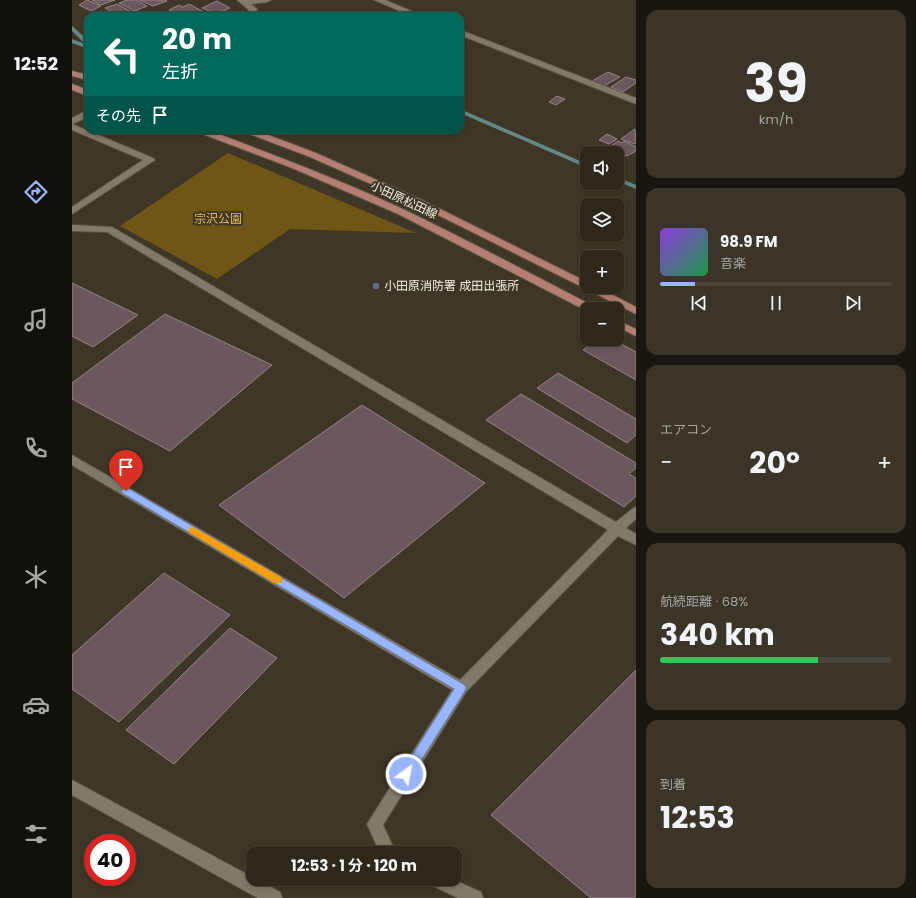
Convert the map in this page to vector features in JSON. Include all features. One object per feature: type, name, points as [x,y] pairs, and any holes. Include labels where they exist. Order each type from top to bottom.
[{"type":"main road","points":[[72,73],[84,77]]},
{"type":"main road","points":[[72,88],[84,92]]},
{"type":"main road","name":"小田原松田線","points":[[211,134],[295,166],[401,212],[580,303]]},
{"type":"main road","name":"小田原松田線","points":[[258,134],[313,155],[419,202],[580,283]]},
{"type":"main road","name":"小田原松田線","points":[[602,294],[636,311]]},
{"type":"main road","points":[[624,327],[636,333]]},
{"type":"street","points":[[243,1],[267,0]]},
{"type":"street","points":[[378,0],[409,12]]},
{"type":"street","points":[[243,1],[253,9],[252,12]]},
{"type":"street","points":[[464,34],[636,101]]},
{"type":"street","points":[[72,122],[84,115]]},
{"type":"street","points":[[72,127],[84,132]]},
{"type":"street","points":[[72,211],[150,160],[89,134]]},
{"type":"street","points":[[72,228],[109,229],[636,540]]},
{"type":"street","points":[[72,459],[461,688]]},
{"type":"street","points":[[385,846],[375,824],[461,688],[617,529],[636,512]]},
{"type":"street","points":[[72,787],[274,898]]},
{"type":"street","points":[[449,886],[475,898]]},
{"type":"green space","name":"宗沢公園","points":[[228,153],[416,233],[290,229],[217,279],[120,226]]},
{"type":"building","points":[[87,0],[101,6],[91,11],[79,5]]},
{"type":"building","points":[[92,0],[115,0],[101,5]]},
{"type":"building","points":[[127,0],[136,0],[147,6],[135,11],[119,3]]},
{"type":"building","points":[[139,0],[165,0],[167,1],[153,6]]},
{"type":"building","points":[[217,1],[230,8],[221,12],[211,12],[202,8]]},
{"type":"building","points":[[117,4],[132,12],[112,12],[105,8]]},
{"type":"building","points":[[189,4],[204,12],[173,12],[169,10],[179,5],[183,7]]},
{"type":"building","points":[[608,72],[620,77],[604,86],[592,81]]},
{"type":"building","points":[[626,77],[636,80],[636,83],[623,92],[611,87]]},
{"type":"building","points":[[557,96],[565,99],[556,105],[549,102]]},
{"type":"building","points":[[635,129],[636,143],[634,144],[621,139]]},
{"type":"building","points":[[607,134],[617,139],[609,144],[599,140]]},
{"type":"building","points":[[618,141],[622,143],[624,141],[636,147],[636,151],[627,156],[624,155],[624,146],[611,146]]},
{"type":"building","points":[[72,283],[138,315],[93,347],[72,336]]},
{"type":"building","points":[[165,314],[272,365],[170,451],[72,399],[72,383]]},
{"type":"building","points":[[588,346],[624,346],[636,352],[636,380],[583,350]]},
{"type":"building","points":[[558,373],[636,419],[636,435],[627,443],[537,388]]},
{"type":"building","points":[[521,394],[636,463],[636,468],[629,474],[636,478],[636,496],[624,507],[486,420]]},
{"type":"building","points":[[362,405],[485,483],[344,598],[219,505]]},
{"type":"building","points":[[164,573],[230,615],[119,722],[72,689],[72,655]]},
{"type":"building","points":[[230,628],[277,658],[174,764],[126,730]]},
{"type":"building","points":[[636,670],[636,898],[591,898],[491,815]]},
{"type":"waterway","points":[[72,28],[84,39]]},
{"type":"waterway","points":[[72,41],[84,46]]},
{"type":"waterway","points":[[464,113],[580,163]]},
{"type":"waterway","points":[[624,182],[636,187]]},
{"type":"slow traffic","points":[[193,530],[278,580]]},
{"type":"place","name":"小田原消防署 成田出張所","points":[[376,286]]},
{"type":"route","points":[[126,491],[461,688],[406,774]]}]
